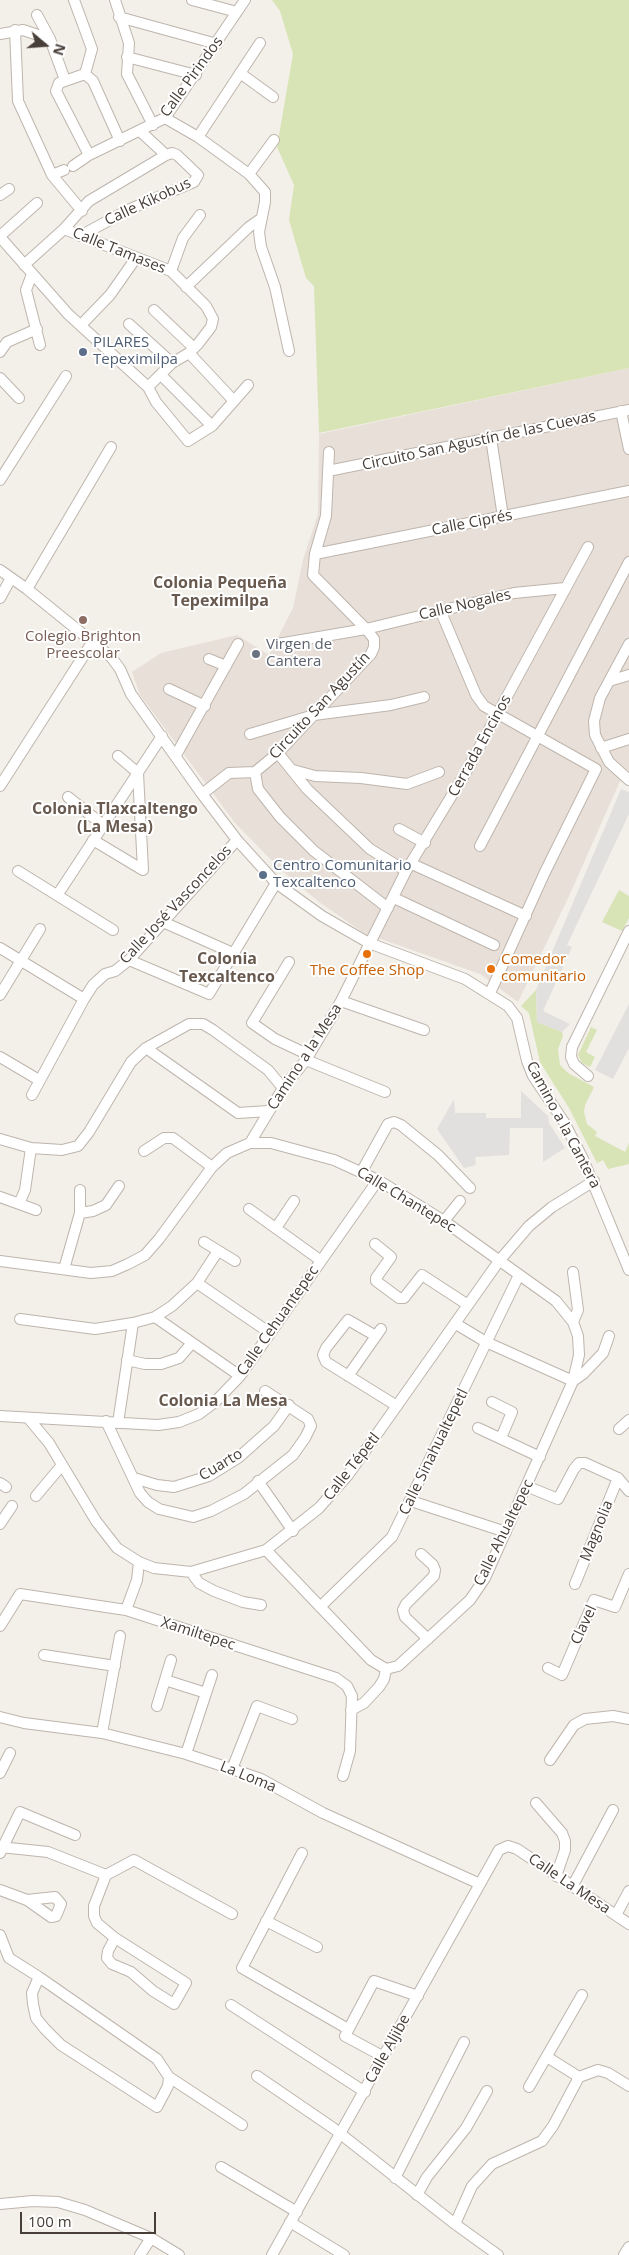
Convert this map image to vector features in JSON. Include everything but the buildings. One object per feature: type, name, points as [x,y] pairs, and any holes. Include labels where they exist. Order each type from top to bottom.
[{"type":"street","points":[[74,0],[92,49],[86,74]]},
{"type":"street","points":[[115,0],[129,43],[127,74],[153,125]]},
{"type":"street","points":[[192,0],[237,12]]},
{"type":"street","name":"Calle Pirindos","points":[[52,175],[166,118],[245,0]]},
{"type":"street","points":[[37,15],[50,40],[65,80]]},
{"type":"street","points":[[120,17],[217,44]]},
{"type":"street","points":[[15,30],[18,101],[52,175],[82,211]]},
{"type":"street","points":[[0,34],[23,30],[50,40]]},
{"type":"street","points":[[198,137],[260,43]]},
{"type":"street","points":[[128,57],[196,75]]},
{"type":"street","points":[[240,73],[273,97]]},
{"type":"street","points":[[86,74],[59,83],[56,91],[89,155]]},
{"type":"street","points":[[86,74],[93,81],[120,141]]},
{"type":"street","points":[[166,118],[198,137],[249,174],[265,192],[259,232],[261,247],[275,287],[289,351]]},
{"type":"street","name":"Calle Kikobus","points":[[80,236],[130,209],[197,179],[198,175],[177,155],[172,153],[166,155],[140,131]]},
{"type":"street","points":[[249,174],[274,140]]},
{"type":"street","points":[[24,265],[64,229],[89,201],[166,155]]},
{"type":"street","points":[[37,203],[0,236],[68,314],[148,387],[156,402],[188,441],[212,426],[248,385]]},
{"type":"street","points":[[171,271],[184,238],[200,215]]},
{"type":"street","points":[[186,287],[249,226],[262,218]]},
{"type":"street","name":"Calle Tamases","points":[[64,229],[171,271],[206,306],[213,319],[211,328],[192,350]]},
{"type":"street","points":[[81,325],[110,295],[136,258]]},
{"type":"street","points":[[32,274],[26,290],[40,345]]},
{"type":"street","points":[[154,310],[192,350],[234,401]]},
{"type":"street","points":[[130,324],[172,363]]},
{"type":"street","points":[[0,352],[7,342],[37,329]]},
{"type":"street","points":[[148,387],[172,363],[192,350]]},
{"type":"street","points":[[161,375],[212,426]]},
{"type":"street","points":[[0,480],[66,376]]},
{"type":"street","points":[[0,378],[19,398]]},
{"type":"street","points":[[625,411],[629,449]]},
{"type":"street","name":"Circuito San Agustín de las Cuevas","points":[[328,471],[625,411]]},
{"type":"street","points":[[490,438],[503,517]]},
{"type":"street","points":[[27,589],[110,447]]},
{"type":"street","name":"Circuito San Agustín","points":[[255,772],[278,753],[371,654],[374,647],[374,639],[366,629],[313,575],[315,554],[326,516],[329,452]]},
{"type":"street","name":"Calle Ciprés","points":[[315,554],[629,492]]},
{"type":"street","name":"Cerrada Encinos","points":[[369,943],[409,867],[425,843],[588,547]]},
{"type":"street","points":[[480,846],[629,562]]},
{"type":"street","name":"Camino a la Cantera","points":[[0,570],[27,589],[111,657],[120,669],[131,694],[202,794],[237,840],[276,883],[322,916],[369,943],[465,979],[508,1006],[517,1018],[527,1061],[534,1076],[564,1122],[594,1181],[629,1270]]},
{"type":"street","points":[[0,598],[11,578]]},
{"type":"street","name":"Calle Nogales","points":[[278,644],[366,629],[514,593],[565,588]]},
{"type":"street","points":[[441,612],[476,695],[484,706],[496,715],[596,769],[490,993]]},
{"type":"street","points":[[0,786],[93,641]]},
{"type":"street","points":[[176,755],[238,644]]},
{"type":"street","points":[[629,644],[600,698],[594,721],[596,735],[608,762],[629,780]]},
{"type":"street","points":[[209,659],[226,666]]},
{"type":"street","points":[[609,681],[629,675]]},
{"type":"street","points":[[169,689],[205,706]]},
{"type":"street","points":[[250,734],[314,715],[391,705],[424,697]]},
{"type":"street","points":[[58,894],[162,736]]},
{"type":"street","points":[[601,748],[629,739]]},
{"type":"street","points":[[278,753],[294,770],[307,789],[370,849],[526,916]]},
{"type":"street","points":[[93,840],[143,870],[138,773],[118,756]]},
{"type":"street","points":[[294,770],[315,776],[361,778],[407,784],[439,772]]},
{"type":"street","points":[[202,794],[229,773],[255,772],[258,789],[280,817],[314,851],[388,908]]},
{"type":"street","points":[[68,797],[103,824]]},
{"type":"street","points":[[400,829],[425,843]]},
{"type":"street","name":"Calle José Vasconcelos","points":[[32,1095],[93,985],[105,974],[115,971],[129,960],[237,840]]},
{"type":"street","points":[[18,871],[58,894],[112,930]]},
{"type":"street","points":[[129,960],[209,994],[276,883]]},
{"type":"street","points":[[394,898],[494,945]]},
{"type":"street","points":[[163,922],[234,954]]},
{"type":"street","points":[[0,995],[40,929]]},
{"type":"street","points":[[588,1076],[574,1064],[571,1057],[572,1047],[629,931]]},
{"type":"street","name":"Camino a la Mesa","points":[[250,1143],[282,1088],[308,1058],[341,1001],[369,943]]},
{"type":"street","points":[[0,948],[84,999]]},
{"type":"street","points":[[289,962],[252,1023],[308,1058],[385,1092]]},
{"type":"street","points":[[341,1001],[424,1030]]},
{"type":"street","points":[[0,1139],[31,1148],[62,1150],[78,1146],[89,1132],[131,1062],[146,1048],[189,1024],[203,1024],[268,1070],[282,1088]]},
{"type":"street","points":[[146,1048],[238,1113],[269,1112]]},
{"type":"street","points":[[0,1057],[39,1080]]},
{"type":"street","points":[[362,1171],[388,1124],[394,1122],[401,1125],[438,1155],[470,1188]]},
{"type":"street","points":[[144,1151],[164,1138],[172,1138],[212,1167]]},
{"type":"street","name":"Calle Chantepec","points":[[1,1263],[91,1273],[112,1270],[145,1255],[212,1167],[227,1153],[250,1143],[271,1143],[362,1171],[444,1222],[499,1261]]},
{"type":"street","points":[[19,1204],[25,1190],[31,1148]]},
{"type":"street","name":"Calle Cehuantepec","points":[[0,1416],[158,1425],[179,1422],[199,1414],[215,1402],[240,1376],[378,1180]]},
{"type":"street","name":"Calle Tépetl","points":[[29,1419],[42,1431],[96,1521],[117,1548],[138,1562],[154,1568],[191,1572],[266,1550],[293,1531],[319,1508],[348,1475],[499,1261],[528,1226],[552,1207],[594,1181]]},
{"type":"street","points":[[80,1213],[93,1211],[106,1205],[119,1186]]},
{"type":"street","points":[[64,1269],[80,1213],[80,1190]]},
{"type":"street","points":[[0,1198],[36,1210]]},
{"type":"street","points":[[276,1228],[294,1201]]},
{"type":"street","points":[[444,1222],[460,1201]]},
{"type":"street","points":[[249,1209],[320,1260]]},
{"type":"street","points":[[204,1242],[235,1261]]},
{"type":"street","points":[[375,1244],[391,1257],[376,1278],[376,1281],[399,1298],[404,1298],[422,1275],[468,1305]]},
{"type":"street","points":[[20,1320],[95,1329],[133,1323],[155,1317],[172,1306],[197,1283],[218,1251]]},
{"type":"street","name":"Calle Ahualtepec","points":[[386,1669],[398,1666],[428,1639],[470,1600],[485,1578],[573,1381],[579,1355],[578,1336],[573,1322],[556,1301],[499,1261]]},
{"type":"street","points":[[573,1272],[578,1310],[573,1322]]},
{"type":"street","name":"Calle Sinahualtepetl","points":[[320,1607],[392,1537],[519,1276]]},
{"type":"street","points":[[197,1283],[270,1333]]},
{"type":"street","points":[[155,1317],[240,1376]]},
{"type":"street","points":[[348,1376],[379,1332],[348,1320],[326,1348],[324,1354],[326,1362],[348,1376],[397,1406]]},
{"type":"street","points":[[118,1423],[133,1323]]},
{"type":"street","points":[[456,1324],[486,1342],[573,1381],[583,1374],[603,1353],[609,1336]]},
{"type":"street","points":[[127,1360],[145,1364],[161,1364],[179,1358],[192,1343]]},
{"type":"street","points":[[106,1421],[113,1440],[140,1492],[158,1509],[193,1517],[212,1511],[244,1494],[293,1455],[311,1426],[308,1419],[265,1391]]},
{"type":"street","points":[[492,1402],[512,1412],[501,1438]]},
{"type":"street","name":"Cuarto","points":[[134,1478],[157,1485],[174,1487],[209,1476],[238,1458],[274,1426],[289,1405]]},
{"type":"street","points":[[619,1429],[629,1420]]},
{"type":"street","points":[[478,1428],[540,1457]]},
{"type":"street","points":[[526,1486],[558,1499],[579,1463],[586,1463],[618,1478],[629,1491]]},
{"type":"street","points":[[36,1496],[62,1465]]},
{"type":"street","name":"Magnolia","points":[[575,1584],[618,1478]]},
{"type":"street","points":[[258,1481],[293,1531]]},
{"type":"street","points":[[410,1501],[506,1532]]},
{"type":"street","points":[[0,1524],[12,1506]]},
{"type":"street","points":[[266,1550],[371,1660],[386,1669],[384,1679],[379,1687],[364,1704],[351,1710]]},
{"type":"street","points":[[421,1554],[433,1565],[435,1570],[434,1576],[406,1604],[403,1610],[405,1616],[428,1639]]},
{"type":"street","points":[[126,1610],[136,1580],[138,1562]]},
{"type":"street","points":[[191,1572],[199,1583],[214,1591],[242,1602],[262,1605]]},
{"type":"street","name":"Clavel","points":[[548,1668],[562,1675],[594,1600],[615,1607],[629,1574]]},
{"type":"street","name":"Xamiltepec","points":[[0,1626],[20,1594],[126,1610],[336,1678],[347,1686],[352,1696],[350,1751],[343,1776]]},
{"type":"street","points":[[102,1733],[120,1636]]},
{"type":"street","points":[[44,1655],[115,1666]]},
{"type":"street","points":[[157,1706],[171,1660]]},
{"type":"street","points":[[186,1754],[212,1674]]},
{"type":"street","points":[[165,1680],[206,1693]]},
{"type":"street","points":[[232,1768],[257,1706],[292,1719]]},
{"type":"street","points":[[550,1760],[574,1725],[585,1719],[613,1716],[629,1719]]},
{"type":"street","name":"La Loma","points":[[0,1717],[24,1723],[102,1733],[186,1754],[232,1768],[261,1779],[323,1813],[480,1884]]},
{"type":"street","points":[[0,1772],[10,1753]]},
{"type":"street","points":[[536,1803],[562,1833],[565,1841],[565,1850],[556,1876]]},
{"type":"street","points":[[572,1887],[613,1810]]},
{"type":"street","points":[[75,1835],[20,1812],[1,1849],[48,1852],[106,1876]]},
{"type":"street","name":"Calle Aljibe","points":[[272,2255],[499,1850],[508,1846]]},
{"type":"street","name":"Calle La Mesa","points":[[508,1846],[517,1849],[629,1924]]},
{"type":"street","points":[[302,1853],[242,1968],[348,2029]]},
{"type":"street","points":[[115,1938],[108,1950],[107,1958],[112,1964],[131,1972],[153,1991],[174,2004],[186,1983],[102,1929],[94,1916],[94,1906],[106,1876],[134,1860],[232,1914]]},
{"type":"street","points":[[0,1890],[27,1900]]},
{"type":"street","points":[[616,1915],[629,1891]]},
{"type":"street","points":[[266,1921],[317,1947]]},
{"type":"street","points":[[0,1935],[9,1958],[157,2059],[169,2077],[242,2125]]},
{"type":"street","points":[[39,1977],[32,1993],[36,2018],[61,2045],[157,2107],[168,2086],[169,2077]]},
{"type":"street","points":[[384,2056],[345,2036],[374,1981],[418,1996]]},
{"type":"street","points":[[530,2088],[582,1995]]},
{"type":"street","points":[[231,2005],[365,2092]]},
{"type":"street","points":[[395,2178],[464,2042]]},
{"type":"street","points":[[547,2057],[579,2077]]},
{"type":"street","points":[[455,2224],[472,2186],[492,2164],[542,2141],[553,2126],[579,2077],[598,2070],[608,2073],[629,2086]]},
{"type":"street","points":[[257,2076],[341,2134],[417,2195],[498,2255]]},
{"type":"street","points":[[417,2195],[427,2177],[466,2128],[487,2091]]},
{"type":"street","points":[[221,2167],[296,2212]]},
{"type":"street","points":[[0,2204],[33,2201],[58,2202],[85,2210],[151,2238],[179,2255]]},
{"type":"street","points":[[290,2222],[344,2255]]},
{"type":"street","points":[[140,2255],[151,2238]]},
{"type":"street","points":[[624,2255],[629,2247]]},
{"type":"shaded area","points":[[629,368],[629,772],[620,781],[570,894],[518,1002],[480,974],[364,933],[319,902],[280,869],[235,823],[140,695],[132,672],[161,653],[237,635],[269,655],[293,608],[303,560],[318,514],[319,434]]},
{"type":"shaded area","points":[[621,789],[629,792],[629,814],[567,945],[572,947],[543,1011],[570,1024],[562,1032],[537,1022],[536,990]]},
{"type":"shaded area","points":[[629,1004],[629,1048],[613,1079],[595,1070]]},
{"type":"shaded area","points":[[521,1091],[548,1116],[549,1123],[565,1148],[543,1162],[543,1128],[510,1128],[509,1155],[475,1157],[476,1165],[464,1168],[437,1129],[454,1099],[455,1113],[486,1113],[486,1118],[521,1118]]},
{"type":"green space","points":[[272,0],[629,0],[629,368],[319,433],[314,286],[306,278],[289,220],[294,185],[277,147],[293,54],[280,11]]},
{"type":"green space","points":[[619,890],[629,896],[629,918],[622,931],[602,922]]},
{"type":"green space","points":[[536,990],[537,1022],[562,1032],[563,1036],[558,1049],[560,1065],[568,1073],[594,1087],[585,1105],[584,1112],[587,1124],[597,1132],[595,1136],[625,1152],[629,1143],[629,1164],[608,1169],[603,1160],[597,1163],[569,1108],[540,1062],[529,1013],[521,1006]]},
{"type":"green space","points":[[591,1027],[597,1030],[586,1052],[595,1057],[590,1067],[582,1063],[578,1055]]},
{"type":"place","name":"PILARES Tepeximilpa","points":[[83,352]]},
{"type":"place","name":"Colegio Brighton Preescolar","points":[[83,620]]},
{"type":"place","name":"Virgen de Cantera","points":[[256,654]]},
{"type":"place","name":"Centro Comunitario Texcaltenco","points":[[263,875]]},
{"type":"place","name":"The Coffee Shop","points":[[367,954]]},
{"type":"place","name":"Comedor comunitario","points":[[491,969]]},
{"type":"district","name":"Colonia Pequeña Tepeximilpa","points":[[220,592]]},
{"type":"district","name":"Colonia Tlaxcaltengo (La Mesa)","points":[[115,818]]},
{"type":"district","name":"Colonia Texcaltenco","points":[[227,968]]},
{"type":"district","name":"Colonia La Mesa","points":[[223,1401]]}]
